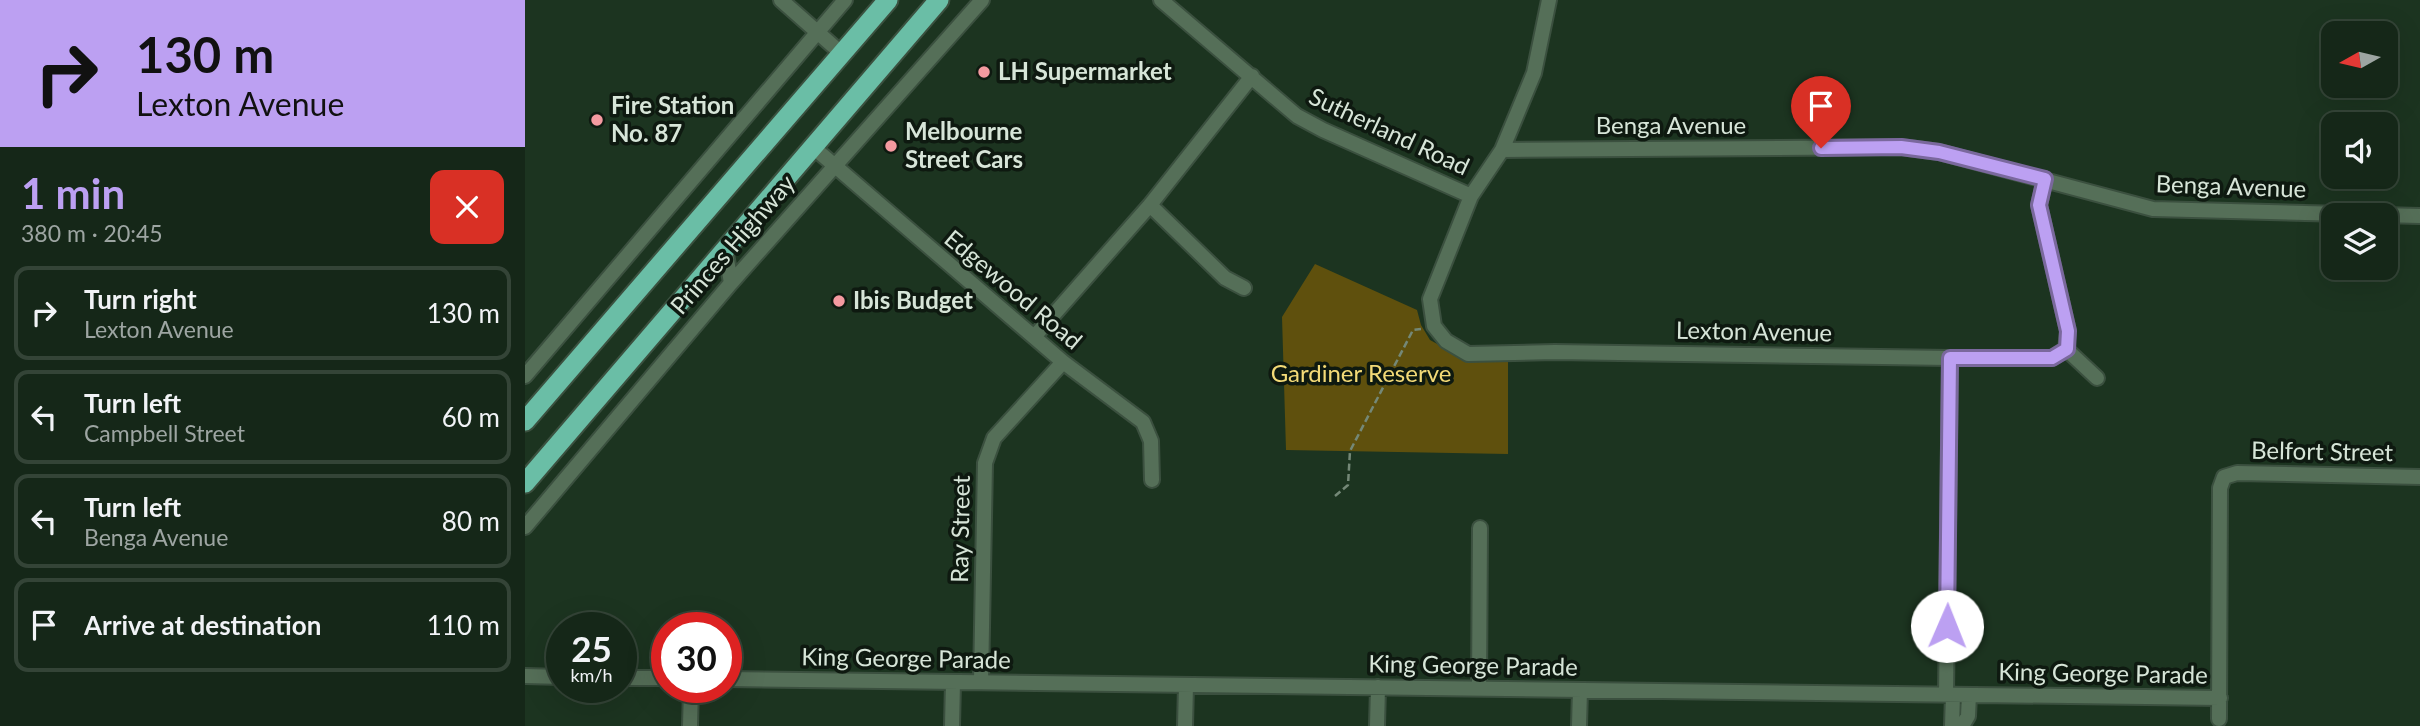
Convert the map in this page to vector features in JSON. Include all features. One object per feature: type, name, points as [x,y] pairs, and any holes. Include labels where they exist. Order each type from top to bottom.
[{"type":"highway","name":"Princes Highway","points":[[525,421],[888,0]]},
{"type":"highway","name":"Princes Highway","points":[[525,482],[939,0]]},
{"type":"street","points":[[781,0],[841,53]]},
{"type":"street","points":[[525,376],[845,0]]},
{"type":"street","name":"Princes Highway","points":[[525,527],[731,284],[982,0]]},
{"type":"street","name":"Sutherland Road","points":[[1161,0],[1297,116],[1471,196]]},
{"type":"street","points":[[1434,326],[1430,299],[1471,196],[1502,150],[1534,73],[1549,0]]},
{"type":"street","points":[[1034,337],[1150,205],[1252,76]]},
{"type":"street","name":"Edgewood Road","points":[[813,147],[1063,362],[1143,422],[1151,441],[1152,480]]},
{"type":"street","name":"Benga Avenue","points":[[1502,150],[1901,147],[1939,152],[2153,209],[2420,216]]},
{"type":"street","points":[[2045,179],[2039,205],[2068,331],[2067,349],[2097,378]]},
{"type":"street","points":[[1150,205],[1225,278],[1244,288]]},
{"type":"street","points":[[726,248],[731,284]]},
{"type":"street","name":"Lexton Avenue","points":[[1434,326],[1446,341],[1468,354],[1555,352],[2052,358],[2067,349]]},
{"type":"street","points":[[1950,358],[1949,695],[1952,726]]},
{"type":"street","name":"Ray Street","points":[[981,682],[985,463],[994,438],[1063,362]]},
{"type":"street","name":"Belfort Street","points":[[2220,698],[2220,488],[2224,478],[2237,473],[2420,477]]},
{"type":"street","points":[[1479,528],[1479,689]]},
{"type":"street","points":[[525,676],[546,677]]},
{"type":"street","name":"King George Parade","points":[[742,679],[2220,698]]},
{"type":"street","points":[[952,726],[953,682]]},
{"type":"street","points":[[1185,726],[1186,685]]},
{"type":"street","points":[[1377,726],[1378,687]]},
{"type":"street","points":[[1579,726],[1580,690]]},
{"type":"street","points":[[1962,726],[1968,716],[1969,695]]},
{"type":"street","points":[[2219,719],[2220,698]]},
{"type":"street","points":[[690,726],[691,703]]},
{"type":"path","points":[[1335,496],[1348,485],[1350,452],[1413,330],[1434,326]]},
{"type":"green space","name":"Gardiner Reserve","points":[[1315,264],[1417,310],[1421,325],[1430,340],[1461,357],[1508,359],[1508,454],[1286,450],[1282,317]]},
{"type":"place","name":"LH Supermarket","points":[[984,72]]},
{"type":"place","name":"Fire Station No. 87","points":[[597,120]]},
{"type":"place","name":"Melbourne Street Cars","points":[[891,146]]},
{"type":"place","name":"Ibis Budget","points":[[839,301]]},
{"type":"route","points":[[1821,148],[1901,147],[1939,152],[2045,179],[2039,205],[2068,331],[2067,349],[2052,358],[1950,358],[1947,626]]}]
